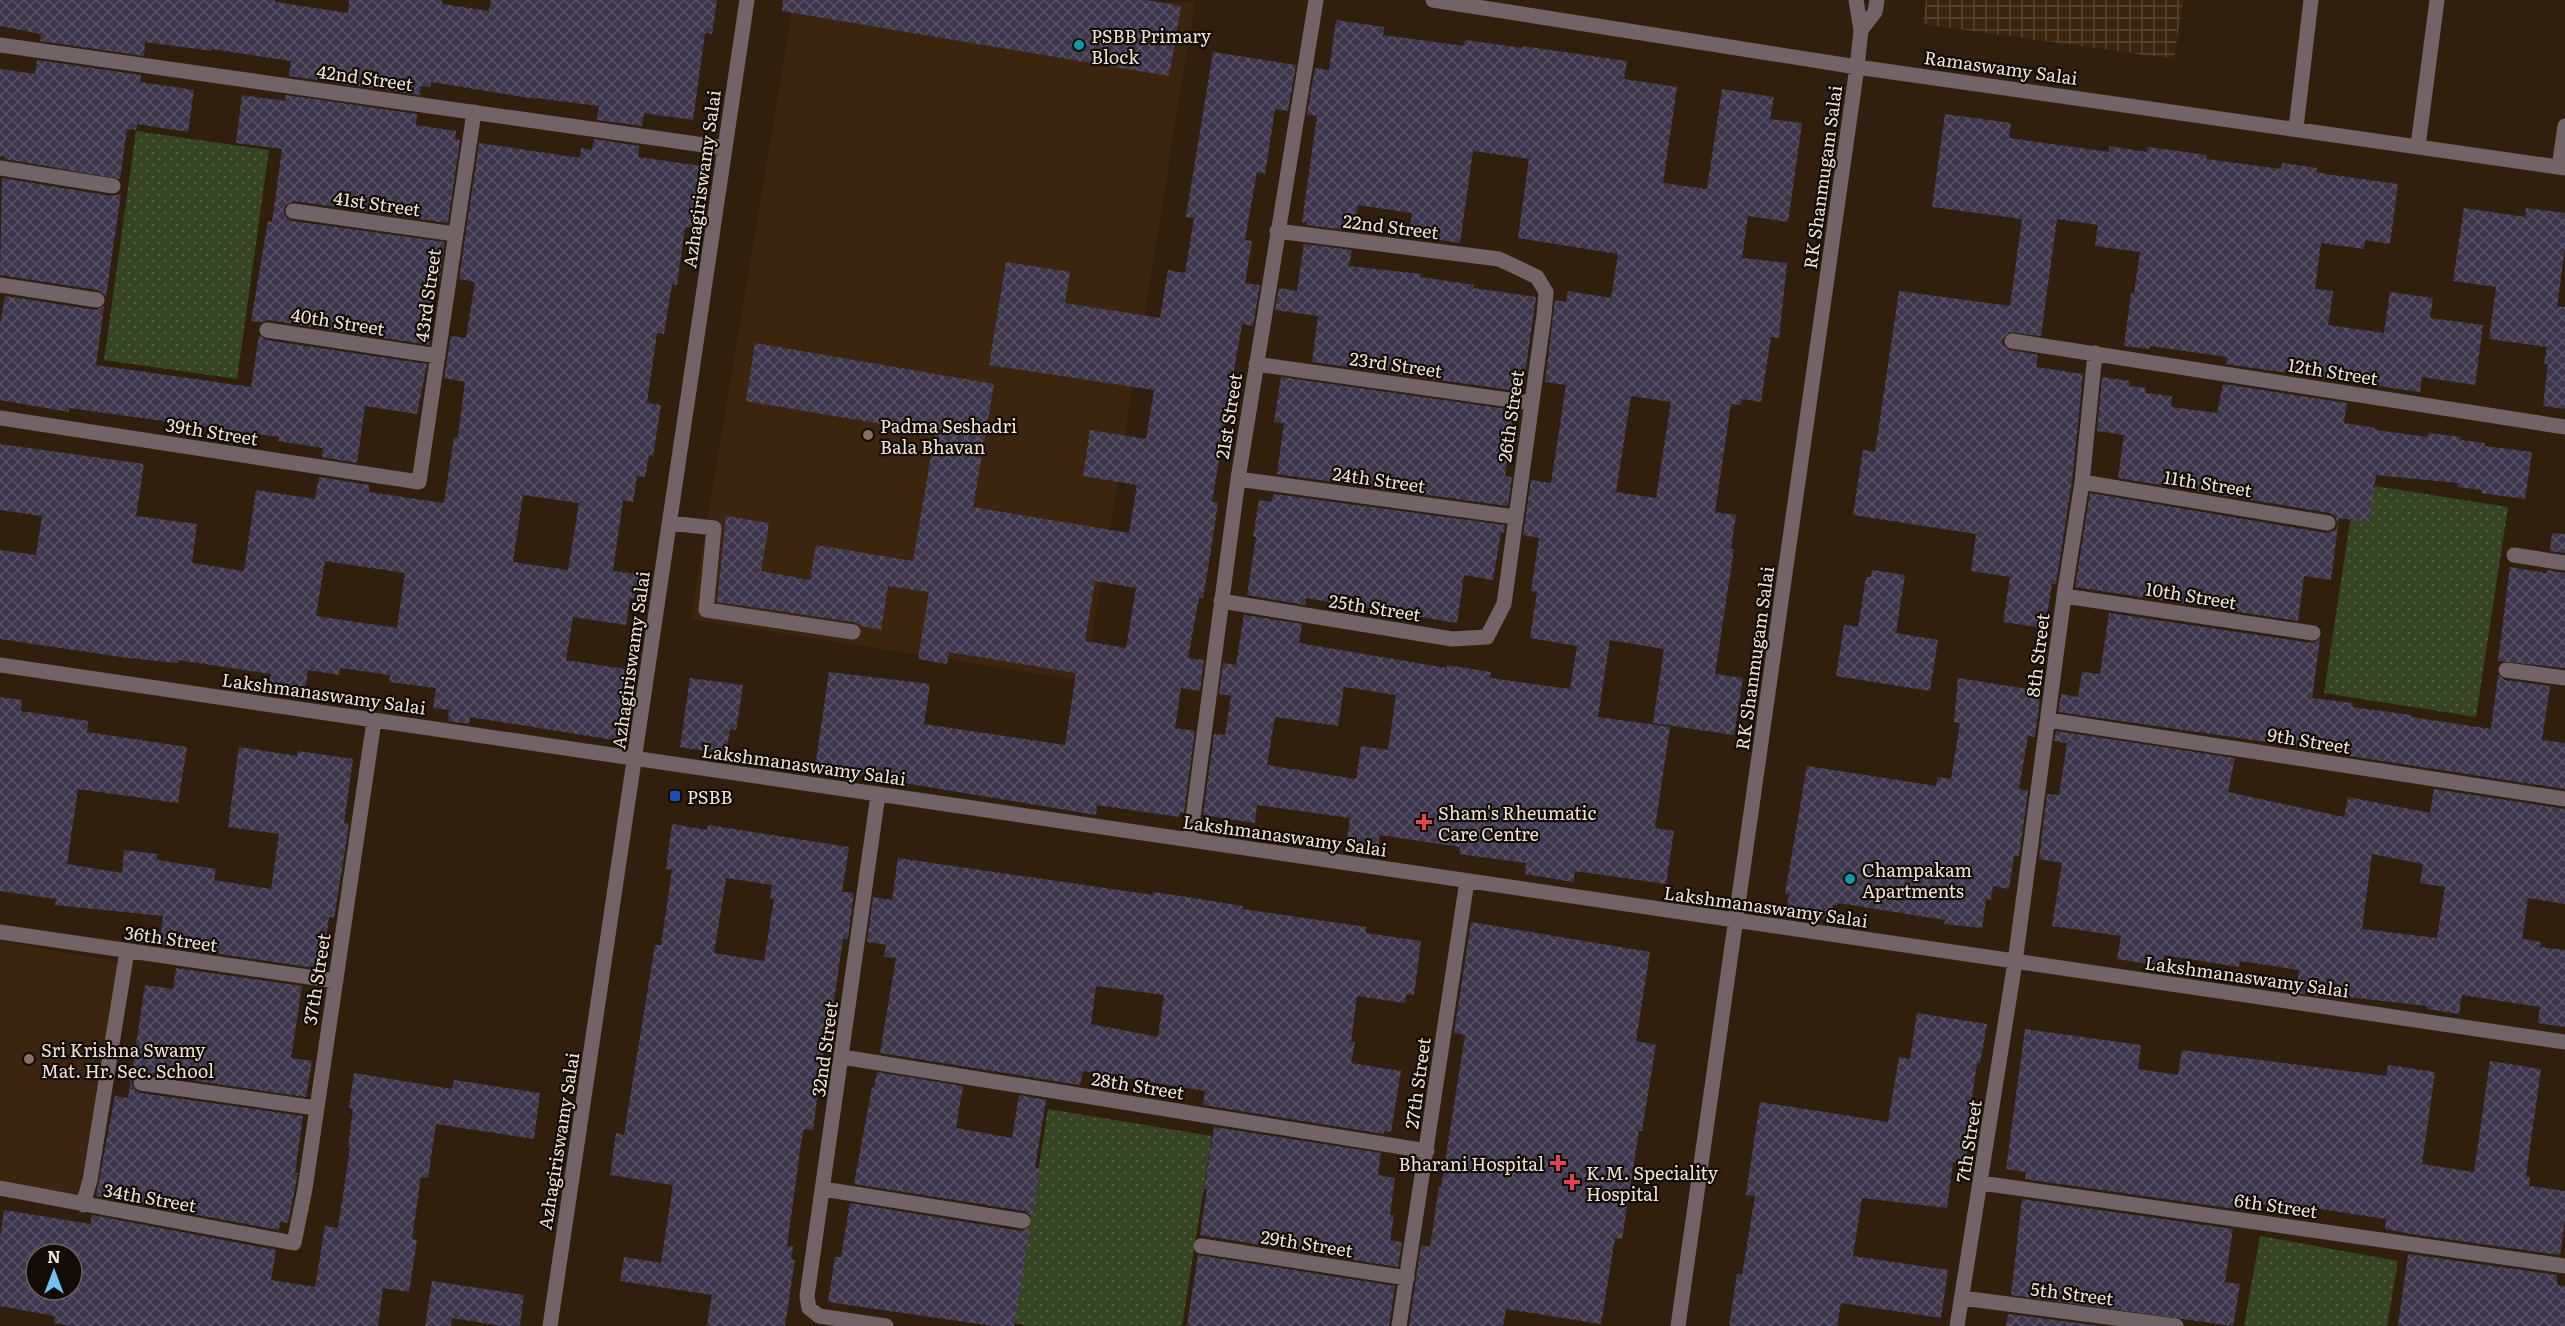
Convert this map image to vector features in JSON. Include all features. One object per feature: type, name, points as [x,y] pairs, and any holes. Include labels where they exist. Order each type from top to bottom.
[{"type":"street","name":"Azhagiriswamy Salai","points":[[550,1326],[747,0]]},
{"type":"street","name":"21st Street","points":[[1190,840],[1238,479],[1316,0]]},
{"type":"street","name":"Ramaswamy Salai","points":[[1433,0],[1857,67],[2296,128],[2562,168]]},
{"type":"street","points":[[1856,0],[1861,30]]},
{"type":"street","name":"RK Shanmugam Salai","points":[[1678,1326],[1861,30],[1875,12],[1877,0]]},
{"type":"street","points":[[2296,128],[2311,0]]},
{"type":"street","points":[[2418,146],[2438,0]]},
{"type":"street","name":"42nd Street","points":[[0,45],[725,148]]},
{"type":"street","name":"43rd Street","points":[[419,483],[474,112]]},
{"type":"street","points":[[2562,168],[2565,126]]},
{"type":"street","points":[[0,168],[113,186]]},
{"type":"street","name":"41st Street","points":[[293,211],[455,234]]},
{"type":"street","name":"22nd Street","points":[[1277,231],[1499,259]]},
{"type":"street","name":"26th Street","points":[[1499,259],[1537,277],[1546,292],[1504,604]]},
{"type":"street","points":[[0,285],[97,300]]},
{"type":"street","name":"40th Street","points":[[267,330],[438,356]]},
{"type":"street","name":"12th Street","points":[[2012,341],[2565,427]]},
{"type":"street","name":"8th Street","points":[[2015,962],[2064,596],[2082,482],[2095,353]]},
{"type":"street","name":"23rd Street","points":[[1256,364],[1531,403]]},
{"type":"street","name":"39th Street","points":[[0,418],[419,483]]},
{"type":"street","name":"24th Street","points":[[1238,479],[1515,517]]},
{"type":"street","name":"11th Street","points":[[2082,482],[2328,523]]},
{"type":"street","points":[[670,523],[714,528],[706,610],[853,632]]},
{"type":"street","points":[[2514,555],[2565,562]]},
{"type":"street","name":"10th Street","points":[[2064,596],[2313,633]]},
{"type":"street","name":"25th Street","points":[[1221,601],[1452,639],[1487,636],[1504,604]]},
{"type":"street","name":"Lakshmanaswamy Salai","points":[[0,666],[2565,1042]]},
{"type":"street","points":[[2506,670],[2565,678]]},
{"type":"street","name":"9th Street","points":[[2048,720],[2565,799]]},
{"type":"street","name":"37th Street","points":[[294,1243],[305,1189],[374,721]]},
{"type":"street","name":"32nd Street","points":[[878,795],[807,1296],[810,1308],[819,1316],[886,1326]]},
{"type":"street","name":"27th Street","points":[[1399,1326],[1467,881]]},
{"type":"street","name":"36th Street","points":[[0,932],[336,981]]},
{"type":"street","points":[[83,1205],[90,1180],[127,951]]},
{"type":"street","name":"7th Street","points":[[1957,1326],[1982,1183],[2015,962]]},
{"type":"street","name":"28th Street","points":[[842,1057],[1427,1151]]},
{"type":"street","points":[[141,1083],[316,1108]]},
{"type":"street","name":"6th Street","points":[[1982,1183],[2565,1266]]},
{"type":"street","name":"34th Street","points":[[0,1188],[294,1243]]},
{"type":"street","points":[[823,1189],[1023,1221]]},
{"type":"street","name":"29th Street","points":[[1201,1246],[1407,1278]]},
{"type":"street","name":"5th Street","points":[[1962,1298],[2176,1326]]},
{"type":"shaded area","points":[[794,0],[1195,2],[1085,681],[691,619]]},
{"type":"shaded area","points":[[1926,0],[2183,0],[2174,59],[1923,24]]},
{"type":"shaded area","points":[[0,941],[118,962],[79,1195],[0,1181]]},
{"type":"green space","points":[[136,131],[269,150],[237,379],[104,360]]},
{"type":"green space","points":[[2356,483],[2508,507],[2476,717],[2324,693]]},
{"type":"green space","points":[[1048,1109],[1212,1136],[1182,1326],[1029,1326],[1014,1323]]},
{"type":"green space","points":[[2260,1236],[2398,1261],[2387,1326],[2244,1326]]},
{"type":"building","points":[[0,0],[275,0],[275,2],[348,13],[349,0],[442,0],[442,4],[489,11],[491,0],[717,0],[712,34],[705,33],[693,120],[644,113],[642,126],[597,120],[599,106],[536,99],[431,82],[430,87],[421,86],[420,95],[289,76],[291,61],[212,49],[212,51],[145,42],[144,56],[40,41],[41,34],[0,26]]},
{"type":"building","name":"PSBB Primary Block","points":[[783,0],[1146,0],[1181,6],[1169,76],[782,11]]},
{"type":"building","points":[[1336,20],[1384,27],[1383,35],[1464,46],[1465,40],[1523,48],[1523,46],[1627,61],[1624,79],[1677,87],[1663,183],[1707,189],[1722,89],[1774,97],[1770,119],[1802,123],[1788,222],[1748,216],[1742,258],[1787,263],[1779,338],[1771,337],[1761,402],[1742,399],[1741,405],[1731,404],[1715,512],[1736,515],[1731,549],[1734,549],[1715,674],[1743,678],[1734,735],[1653,723],[1664,649],[1610,640],[1598,717],[1670,727],[1655,828],[1674,831],[1666,884],[1575,871],[1573,882],[1525,874],[1526,863],[1459,854],[1460,847],[1380,835],[1378,846],[1347,842],[1350,818],[1257,805],[1255,823],[1203,815],[1214,734],[1225,735],[1231,696],[1219,694],[1223,663],[1236,665],[1244,615],[1302,624],[1299,643],[1447,668],[1447,665],[1491,672],[1490,678],[1570,689],[1577,646],[1530,638],[1537,592],[1531,591],[1539,538],[1523,535],[1531,480],[1551,483],[1566,385],[1545,382],[1555,300],[1566,302],[1568,291],[1611,298],[1618,254],[1518,238],[1529,159],[1473,151],[1460,243],[1409,235],[1412,213],[1358,205],[1354,231],[1306,225],[1307,222],[1302,222],[1317,116],[1307,114],[1315,68],[1329,70]],"holes":[[[1631,396],[1671,402],[1656,498],[1616,492]],[[1344,687],[1396,695],[1388,750],[1361,746],[1356,779],[1267,765],[1275,717],[1338,726]]]},
{"type":"building","points":[[1213,52],[1296,65],[1288,111],[1275,109],[1265,174],[1257,172],[1245,240],[1252,241],[1245,283],[1260,285],[1253,326],[1242,324],[1212,502],[1218,503],[1211,550],[1203,598],[1199,598],[1188,658],[1204,660],[1200,691],[1181,688],[1175,728],[1195,731],[1184,813],[1180,812],[1179,817],[1097,805],[1096,815],[815,768],[829,672],[930,684],[924,724],[1065,745],[1076,673],[949,652],[947,664],[918,659],[929,592],[888,586],[881,630],[861,626],[854,622],[717,602],[726,516],[769,523],[761,571],[810,580],[816,545],[913,561],[935,433],[746,401],[755,343],[994,384],[973,507],[1129,533],[1137,485],[1083,476],[1090,430],[1146,439],[1154,390],[989,365],[1006,262],[1070,272],[1065,303],[1160,318],[1168,270],[1185,273],[1194,218],[1186,217]],"holes":[[[1095,581],[1136,588],[1126,648],[1085,641]]]},
{"type":"building","points":[[37,60],[141,75],[140,82],[194,90],[188,132],[137,124],[136,130],[127,129],[120,179],[5,159],[0,156],[0,69],[35,74]]},
{"type":"building","points":[[242,95],[285,101],[286,95],[417,114],[416,125],[456,131],[455,139],[460,140],[448,223],[294,201],[286,205],[283,210],[287,218],[292,221],[445,242],[440,276],[435,276],[426,332],[431,333],[430,345],[268,320],[251,321],[268,221],[272,222],[282,149],[236,143]]},
{"type":"building","points":[[1945,114],[2011,123],[2009,138],[2109,152],[2109,146],[2147,152],[2148,147],[2207,155],[2206,159],[2281,169],[2282,163],[2317,168],[2317,172],[2326,174],[2398,184],[2390,244],[2365,240],[2364,249],[2321,243],[2315,289],[2333,291],[2328,325],[2384,333],[2390,292],[2433,298],[2430,318],[2483,325],[2475,385],[2422,377],[2420,392],[2226,364],[2227,357],[2150,346],[2149,349],[2124,346],[2131,293],[2134,293],[2140,252],[2095,246],[2098,225],[2057,219],[2041,336],[2009,332],[2002,340],[2003,345],[2010,350],[2038,355],[2036,367],[2083,374],[2072,481],[2056,584],[2052,584],[2045,628],[2003,622],[2010,577],[1971,571],[1976,534],[1853,515],[1863,450],[1875,452],[1899,291],[2010,306],[2022,219],[1932,207]]},
{"type":"building","points":[[594,139],[639,146],[638,157],[702,166],[693,228],[685,227],[677,285],[672,284],[664,334],[657,333],[647,403],[661,405],[653,456],[649,455],[645,477],[637,476],[633,502],[623,500],[613,571],[644,575],[641,600],[630,598],[626,625],[573,617],[566,660],[631,670],[620,741],[470,717],[469,724],[448,721],[449,710],[433,708],[436,688],[389,682],[390,675],[340,668],[339,675],[308,670],[305,691],[269,686],[271,674],[178,660],[178,663],[128,658],[0,639],[0,550],[36,555],[42,516],[0,510],[0,444],[144,464],[136,516],[197,524],[192,563],[244,571],[256,490],[315,499],[319,477],[369,485],[369,492],[444,503],[454,437],[458,437],[465,382],[444,378],[451,336],[466,338],[475,282],[459,279],[479,143],[580,158],[581,148],[592,150]],"holes":[[[523,495],[579,503],[568,570],[513,562]],[[325,561],[405,573],[397,628],[316,616]]]},
{"type":"building","points":[[2,178],[111,196],[121,194],[106,296],[98,290],[0,275]]},
{"type":"building","points":[[2464,208],[2525,217],[2526,208],[2565,213],[2565,248],[2557,307],[2565,307],[2565,409],[2543,406],[2548,364],[2544,364],[2547,347],[2489,339],[2496,287],[2453,281]]},
{"type":"building","points":[[1304,244],[1352,250],[1349,266],[1421,274],[1421,277],[1474,285],[1473,288],[1536,297],[1523,387],[1518,386],[1517,391],[1312,362],[1318,316],[1275,310],[1279,288],[1297,291]]},
{"type":"building","points":[[5,296],[96,310],[104,306],[96,365],[251,387],[259,335],[266,340],[427,364],[417,414],[365,406],[357,463],[322,457],[323,448],[278,441],[279,437],[69,408],[69,412],[0,400],[0,325]]},
{"type":"building","points":[[1281,377],[1514,410],[1505,476],[1512,477],[1508,506],[1277,474],[1284,423],[1274,422]]},
{"type":"building","points":[[2102,377],[2130,381],[2129,386],[2146,388],[2145,393],[2172,396],[2171,407],[2217,413],[2223,384],[2347,403],[2344,423],[2428,437],[2429,433],[2461,437],[2460,440],[2485,443],[2484,446],[2532,452],[2525,499],[2481,493],[2482,490],[2458,487],[2458,483],[2376,475],[2369,522],[2339,518],[2331,580],[2304,576],[2298,621],[2075,587],[2090,493],[2326,533],[2335,530],[2338,524],[2335,516],[2330,513],[2118,478],[2124,435],[2097,431]]},
{"type":"building","points":[[1274,494],[1505,525],[1504,533],[1501,532],[1493,580],[1464,575],[1457,623],[1306,598],[1305,605],[1247,595],[1259,500],[1271,502]]},
{"type":"building","points":[[2552,533],[2565,534],[2565,553],[2550,551]]},
{"type":"building","points":[[2510,567],[2547,573],[2547,570],[2565,573],[2565,668],[2498,661]]},
{"type":"building","points":[[1872,570],[1905,575],[1896,633],[1938,640],[1930,691],[1836,676],[1844,625],[1858,627],[1866,577],[1871,577]]},
{"type":"building","points":[[2109,613],[2312,643],[2320,639],[2312,698],[2353,703],[2352,707],[2411,715],[2411,717],[2491,729],[2498,675],[2505,680],[2550,686],[2542,740],[2565,743],[2565,789],[2350,756],[2350,754],[2058,712],[2061,694],[2078,697],[2082,672],[2100,674]]},
{"type":"building","points":[[690,678],[743,685],[736,730],[730,729],[726,754],[680,747]]},
{"type":"building","points":[[1958,678],[2041,691],[2035,737],[2028,736],[2019,789],[2028,791],[2019,856],[2014,856],[2009,889],[1993,886],[1991,900],[1986,899],[1982,928],[1944,924],[1945,920],[1838,903],[1833,905],[1830,920],[1786,913],[1789,894],[1785,894],[1807,766],[1936,786],[1938,777],[1951,779],[1960,723],[1954,722]]},
{"type":"building","points":[[0,697],[22,700],[21,711],[88,721],[87,732],[187,747],[178,803],[78,789],[67,864],[122,873],[124,850],[158,854],[157,860],[216,869],[214,880],[271,889],[279,834],[228,827],[239,747],[297,756],[298,751],[353,759],[344,823],[349,824],[334,918],[329,917],[322,969],[159,945],[163,916],[55,905],[56,899],[0,891]]},
{"type":"building","points":[[2056,731],[2235,758],[2228,792],[2344,817],[2348,797],[2430,813],[2434,789],[2565,809],[2565,904],[2528,898],[2522,939],[2541,942],[2540,947],[2565,950],[2565,1027],[2538,1023],[2540,1007],[2462,995],[2459,1014],[2427,1009],[2427,1006],[2348,997],[2347,1000],[2296,993],[2299,970],[2240,961],[2239,967],[2164,955],[2162,966],[2117,959],[2121,936],[2052,926],[2062,863],[2039,859],[2047,794],[2059,795],[2067,743],[2054,741]],"holes":[[[2372,854],[2423,864],[2420,883],[2445,887],[2437,938],[2362,929]]]},
{"type":"building","points":[[672,824],[707,830],[708,825],[849,847],[842,892],[854,893],[848,939],[843,939],[828,1041],[825,1040],[813,1130],[804,1129],[801,1144],[787,1246],[793,1247],[791,1260],[795,1260],[785,1326],[707,1326],[712,1295],[620,1281],[624,1257],[661,1263],[673,1185],[610,1175],[616,1133],[624,1135],[655,945],[661,945],[672,870],[666,869]],"holes":[[[726,878],[772,885],[770,898],[774,899],[764,961],[714,953]]]},
{"type":"building","points":[[898,858],[1153,895],[1153,892],[1181,896],[1243,906],[1242,909],[1366,927],[1366,933],[1421,941],[1414,995],[1406,994],[1405,1003],[1357,996],[1351,1042],[1355,1042],[1351,1063],[1401,1071],[1391,1132],[1384,1131],[1384,1134],[1203,1105],[1205,1091],[1083,1071],[1080,1085],[880,1053],[896,958],[884,957],[886,945],[867,942],[873,897],[892,900]],"holes":[[[1096,986],[1164,995],[1158,1037],[1091,1024]]]},
{"type":"building","points":[[1471,922],[1650,952],[1636,1041],[1656,1045],[1642,1131],[1639,1131],[1622,1239],[1615,1238],[1601,1324],[1506,1309],[1503,1326],[1409,1326],[1421,1245],[1430,1247],[1465,1035],[1454,1033]]},
{"type":"building","points":[[176,968],[302,986],[291,1058],[312,1061],[306,1097],[142,1073],[134,1077],[131,1082],[135,1090],[140,1093],[303,1116],[295,1173],[298,1173],[288,1223],[280,1222],[279,1230],[96,1196],[115,1096],[128,1098],[145,985],[173,989]]},
{"type":"building","points":[[1917,1013],[1987,1024],[1980,1063],[1977,1063],[1965,1163],[1953,1162],[1947,1208],[1862,1198],[1853,1256],[1948,1270],[1941,1318],[1841,1303],[1837,1326],[1729,1326],[1737,1274],[1742,1275],[1755,1196],[1746,1195],[1760,1102],[1888,1122],[1899,1057],[1910,1059]]},
{"type":"building","points":[[2025,1029],[2141,1045],[2138,1069],[2178,1075],[2182,1050],[2386,1076],[2388,1065],[2435,1072],[2422,1164],[2474,1172],[2490,1061],[2541,1069],[2526,1176],[2530,1177],[2529,1186],[2565,1191],[2565,1220],[2560,1255],[2411,1234],[2385,1229],[2386,1219],[2288,1204],[2288,1208],[2242,1201],[2241,1208],[2236,1207],[2236,1209],[2025,1179],[2026,1172],[2006,1169]]},
{"type":"building","points":[[877,1072],[963,1086],[956,1128],[1012,1138],[1019,1095],[1046,1100],[1035,1168],[1040,1169],[1032,1217],[1025,1211],[854,1184],[872,1087],[874,1088]]},
{"type":"building","points":[[354,1073],[452,1089],[454,1080],[540,1093],[534,1139],[436,1124],[428,1178],[421,1177],[412,1239],[417,1240],[409,1292],[383,1288],[378,1326],[71,1326],[54,1323],[55,1316],[0,1306],[0,1238],[4,1210],[90,1224],[92,1215],[276,1250],[271,1280],[315,1287],[325,1226],[338,1228],[350,1148],[348,1147],[353,1109],[349,1108]]},
{"type":"building","points":[[1214,1127],[1381,1153],[1378,1175],[1395,1178],[1390,1215],[1394,1215],[1390,1240],[1402,1242],[1398,1267],[1200,1235],[1207,1189],[1204,1189]]},
{"type":"building","points":[[2022,1199],[2233,1229],[2225,1282],[2240,1284],[2233,1326],[2011,1295]]},
{"type":"building","points":[[850,1203],[1021,1231],[1030,1227],[1014,1326],[993,1326],[828,1302],[835,1257],[841,1257]]},
{"type":"building","points":[[2408,1254],[2557,1275],[2557,1285],[2565,1286],[2565,1326],[2398,1326]]},
{"type":"building","points":[[1198,1255],[1395,1286],[1389,1326],[1187,1326]]},
{"type":"building","points":[[432,1281],[524,1295],[520,1326],[502,1326],[452,1318],[451,1326],[425,1326]]},
{"type":"building","points":[[2008,1314],[2101,1326],[2006,1326]]},
{"type":"place","name":"PSBB Primary Block","points":[[1079,45]]},
{"type":"place","name":"Padma Seshadri Bala Bhavan","points":[[868,435]]},
{"type":"place","name":"PSBB","points":[[675,796]]},
{"type":"place","name":"Sham's Rheumatic Care Centre","points":[[1424,822]]},
{"type":"place","name":"Champakam Apartments","points":[[1850,879]]},
{"type":"place","name":"Sri Krishna Swamy Mat. Hr. Sec. School","points":[[29,1059]]},
{"type":"place","name":"Bharani Hospital","points":[[1558,1163]]},
{"type":"place","name":"K.M. Speciality Hospital","points":[[1572,1182]]}]
